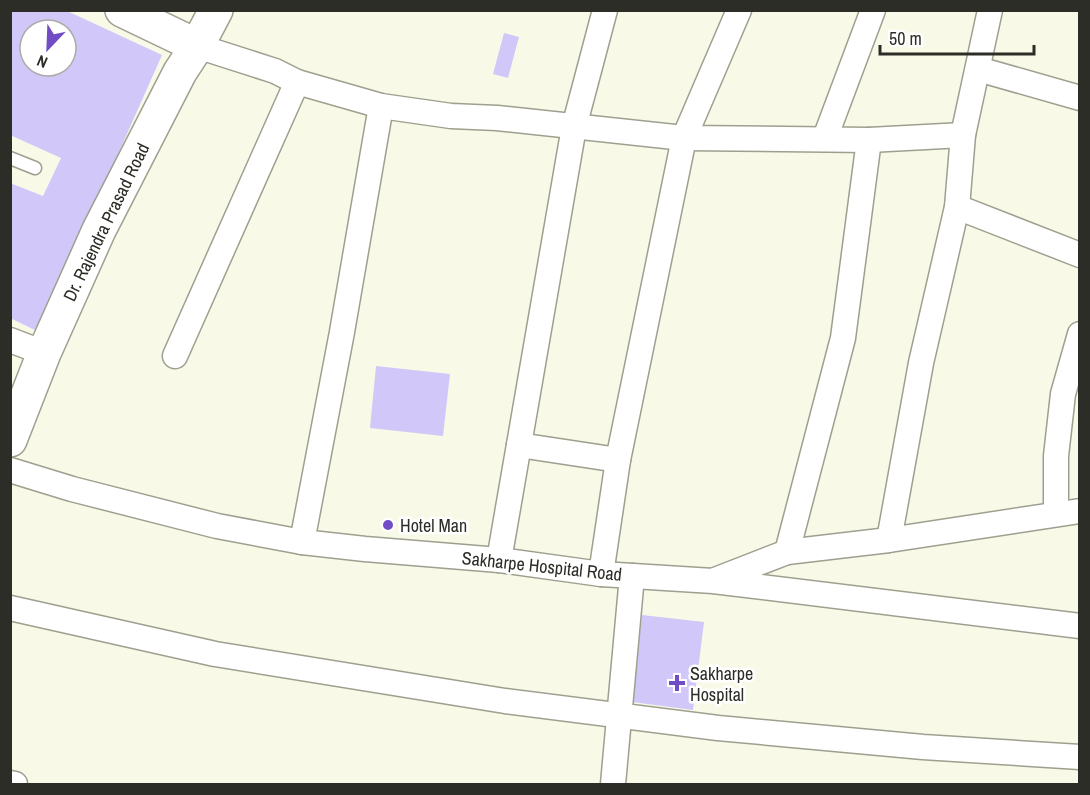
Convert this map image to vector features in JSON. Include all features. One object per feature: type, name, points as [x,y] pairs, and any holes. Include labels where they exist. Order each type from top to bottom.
[{"type":"main road","points":[[122,10],[197,46]]},
{"type":"main road","name":"Dr. Rajendra Prasad Road","points":[[10,440],[44,354],[99,230],[180,72],[216,10]]},
{"type":"street","points":[[499,560],[574,127],[604,10]]},
{"type":"street","points":[[601,574],[618,460],[684,138],[739,10]]},
{"type":"street","points":[[825,138],[873,10]]},
{"type":"street","points":[[889,540],[921,363],[957,207],[963,135],[990,10]]},
{"type":"street","points":[[197,46],[275,71],[297,82],[381,106],[451,116],[497,118],[684,138],[869,140],[963,135]]},
{"type":"street","points":[[978,69],[1080,98]]},
{"type":"street","points":[[175,356],[297,82]]},
{"type":"street","points":[[302,542],[381,106]]},
{"type":"street","points":[[787,552],[843,338],[869,140]]},
{"type":"street","points":[[957,207],[1080,255]]},
{"type":"street","points":[[1056,514],[1056,456],[1064,393],[1080,334]]},
{"type":"street","points":[[10,340],[44,354]]},
{"type":"street","points":[[519,445],[618,460]]},
{"type":"street","name":"Sakharpe Hospital Road","points":[[10,470],[72,489],[217,526],[302,542],[499,560],[601,574],[713,581],[1080,626]]},
{"type":"street","points":[[713,581],[787,552],[889,540],[1080,511]]},
{"type":"street","points":[[613,784],[632,576]]},
{"type":"street","points":[[10,608],[215,654],[402,685],[618,716],[911,746],[1080,757]]},
{"type":"lane","points":[[10,158],[35,168]]},
{"type":"building","points":[[10,10],[65,10],[162,55],[39,332],[10,318],[10,183],[43,196],[61,158],[10,135]]},
{"type":"building","points":[[504,33],[519,37],[508,78],[493,74]]},
{"type":"building","points":[[376,366],[450,374],[443,436],[370,428]]},
{"type":"building","points":[[642,615],[704,622],[693,710],[632,702]]},
{"type":"place","name":"Hotel Man","points":[[388,525]]},
{"type":"place","name":"Sakharpe Hospital","points":[[677,683]]}]
